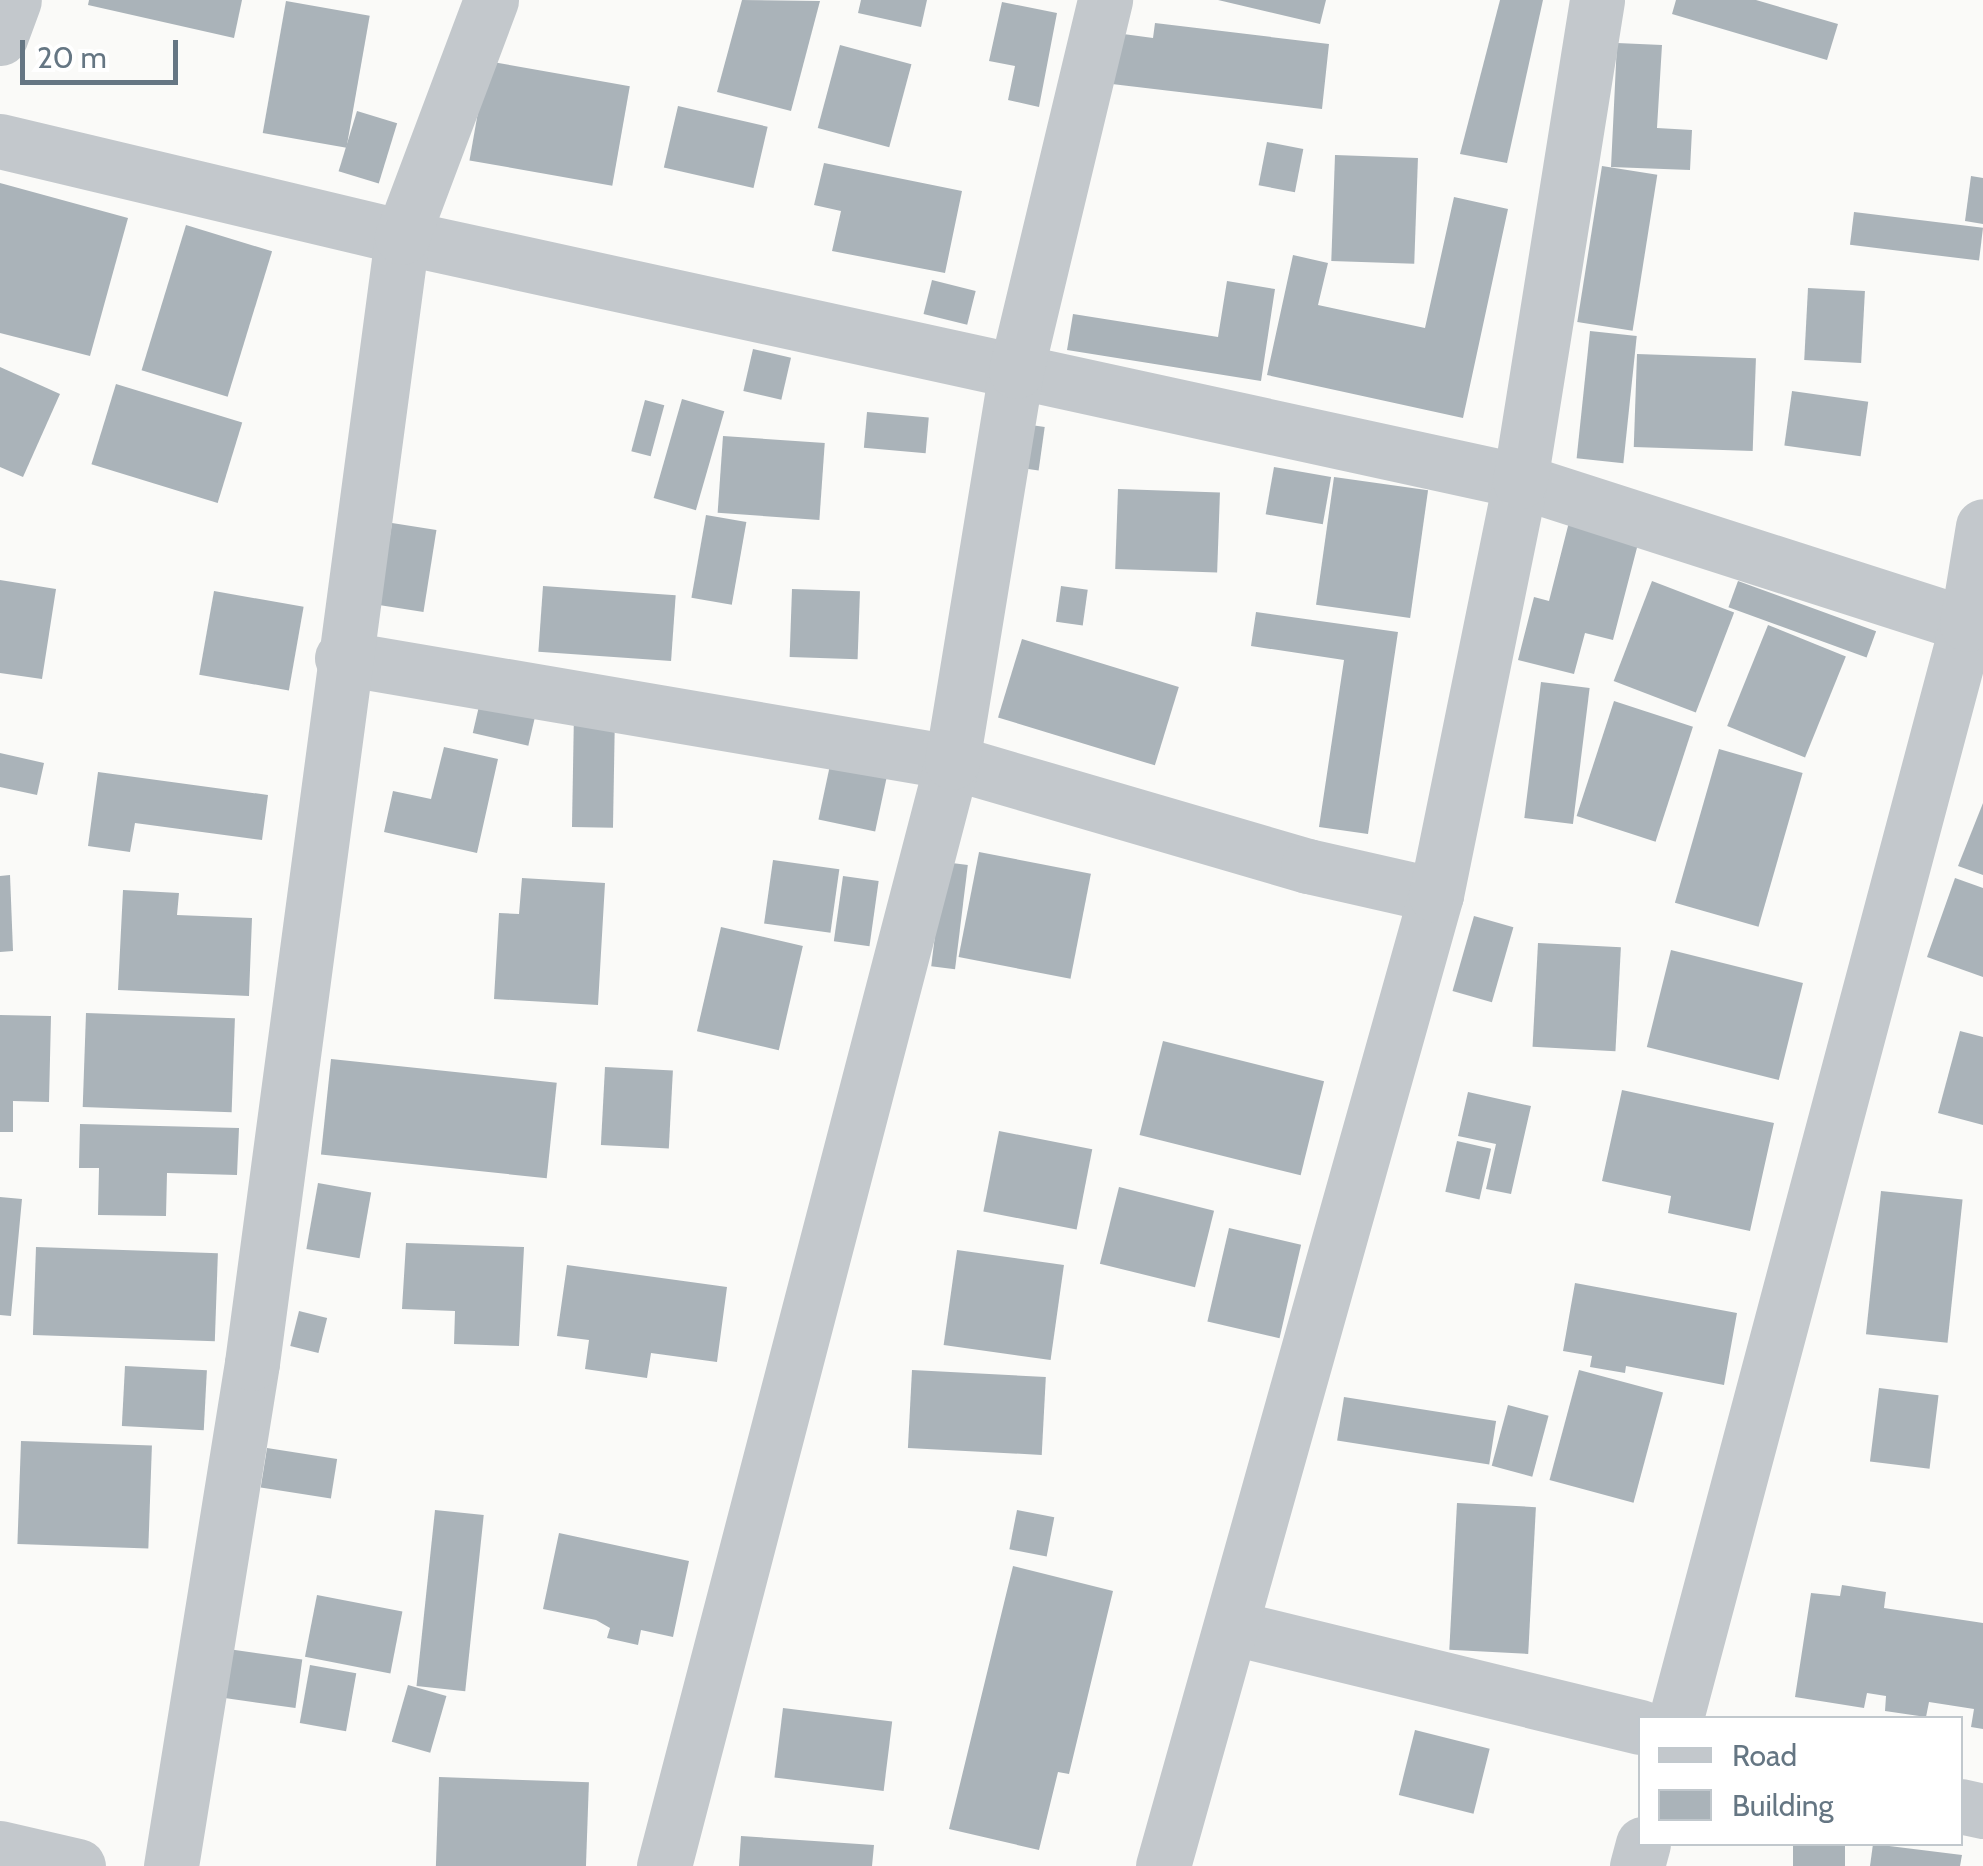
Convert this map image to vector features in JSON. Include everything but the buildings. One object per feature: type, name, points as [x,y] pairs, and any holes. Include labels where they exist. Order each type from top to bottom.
[{"type":"street","points":[[0,38],[14,0]]},
{"type":"street","points":[[171,1866],[252,1363],[342,658],[402,237],[491,0]]},
{"type":"street","points":[[664,1866],[952,762],[1016,371],[1105,0]]},
{"type":"street","points":[[1163,1866],[1234,1628],[1436,894],[1520,481],[1598,0]]},
{"type":"street","points":[[0,141],[402,237],[1520,481],[1975,627]]},
{"type":"street","points":[[1677,1716],[1975,627],[1983,526]]},
{"type":"street","points":[[342,658],[952,762],[1308,866],[1436,894]]},
{"type":"street","points":[[1234,1628],[1638,1727]]},
{"type":"street","points":[[0,1848],[78,1866]]}]
